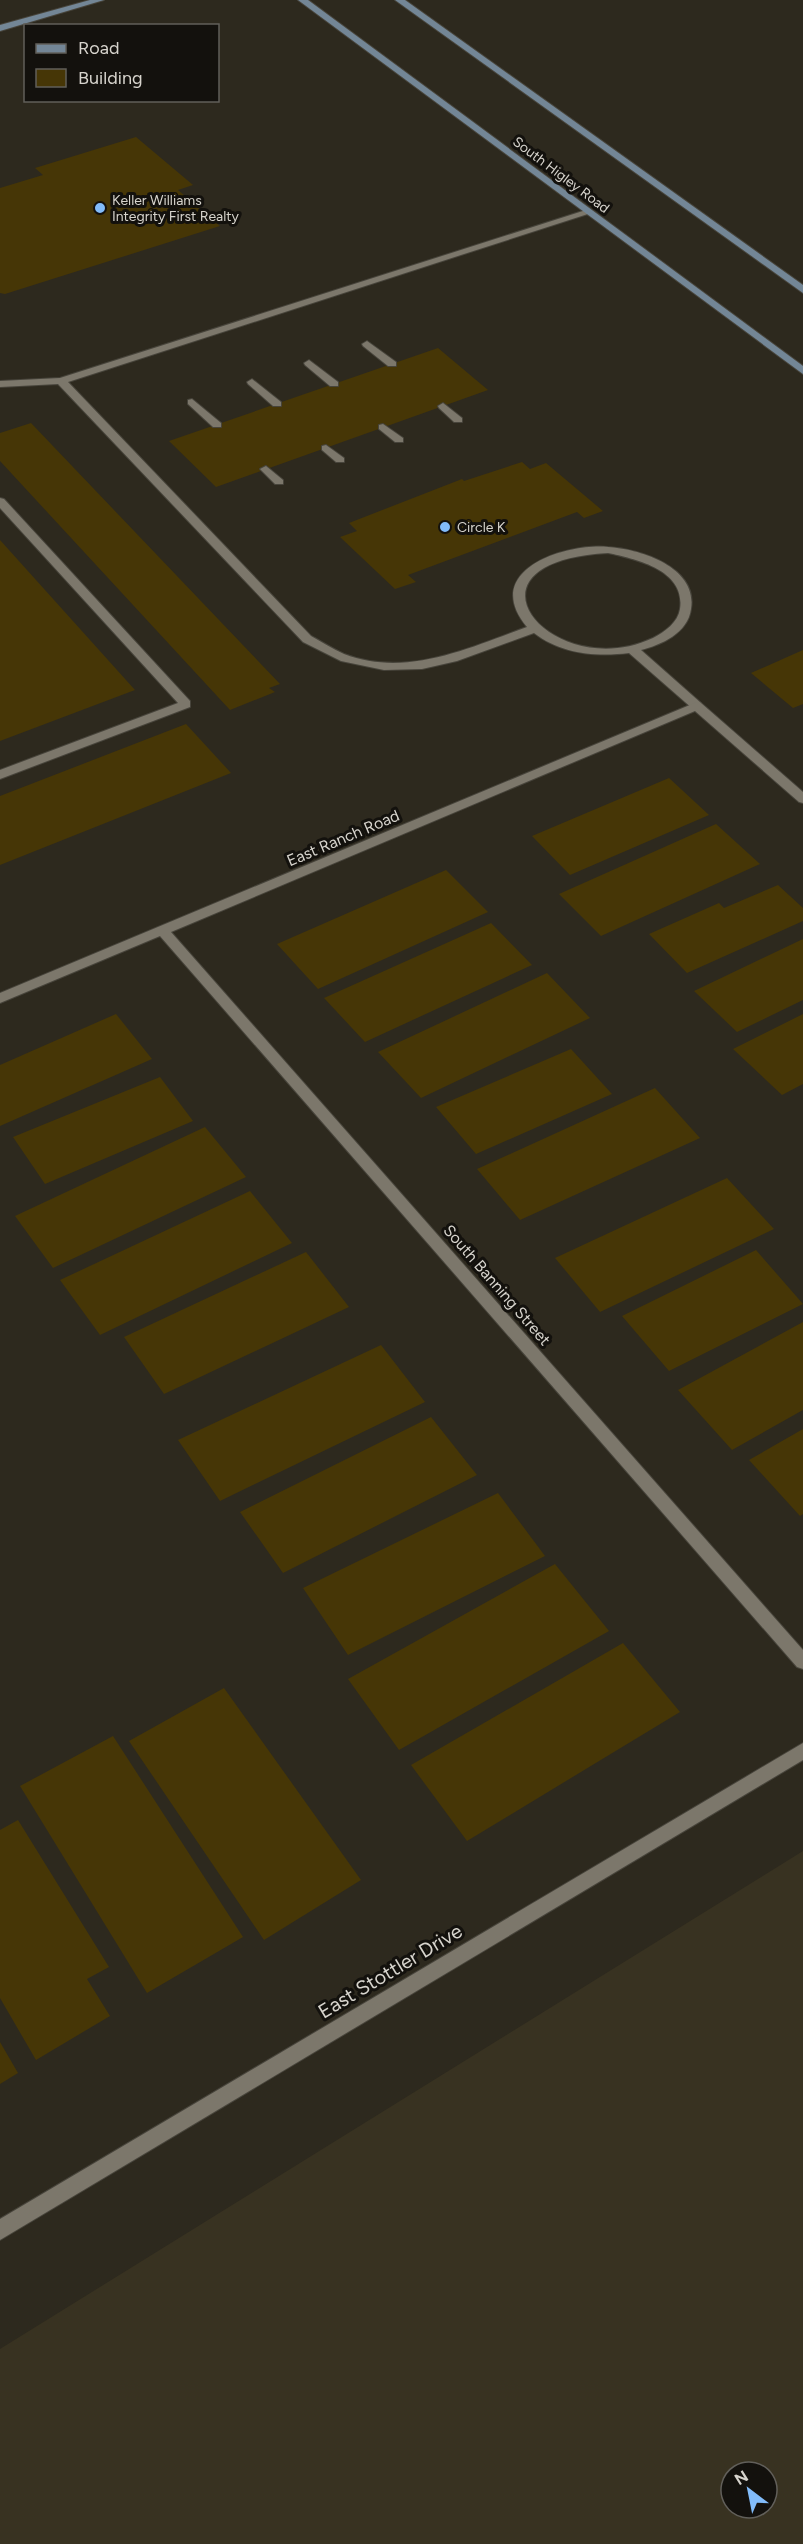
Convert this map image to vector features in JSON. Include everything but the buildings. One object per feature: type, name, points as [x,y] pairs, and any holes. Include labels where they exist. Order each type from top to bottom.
[{"type":"main road","points":[[0,28],[100,0]]},
{"type":"main road","name":"South Higley Road","points":[[302,0],[803,371]]},
{"type":"main road","points":[[399,0],[803,290]]},
{"type":"street","points":[[0,384],[61,381],[589,212]]},
{"type":"street","points":[[367,344],[392,364]]},
{"type":"street","points":[[309,363],[334,384]]},
{"type":"street","points":[[61,381],[307,639],[341,657],[384,666],[422,665],[453,658],[533,629]]},
{"type":"street","points":[[252,382],[277,404]]},
{"type":"street","points":[[192,402],[217,424]]},
{"type":"street","points":[[442,406],[458,420]]},
{"type":"street","points":[[383,427],[399,440]]},
{"type":"street","points":[[326,448],[340,460]]},
{"type":"street","points":[[266,469],[279,482]]},
{"type":"street","points":[[0,501],[186,704],[0,775]]},
{"type":"street","points":[[608,550],[636,555],[660,565],[677,579],[687,595],[686,613],[675,629],[656,641],[632,649],[605,652],[578,649],[553,641],[533,629],[521,614],[517,598],[521,582],[535,568],[554,558],[579,551],[608,550]]},
{"type":"street","points":[[632,649],[803,799]]},
{"type":"street","name":"East Ranch Road","points":[[0,998],[697,706]]},
{"type":"street","name":"South Banning Street","points":[[163,931],[803,1662]]},
{"type":"street","name":"East Stottler Drive","points":[[0,2230],[803,1751]]},
{"type":"shaded area","points":[[803,1851],[803,2544],[0,2544],[0,2349]]},
{"type":"place","name":"Keller Williams Integrity First Realty","points":[[100,208]]},
{"type":"place","name":"Circle K","points":[[445,527]]}]
